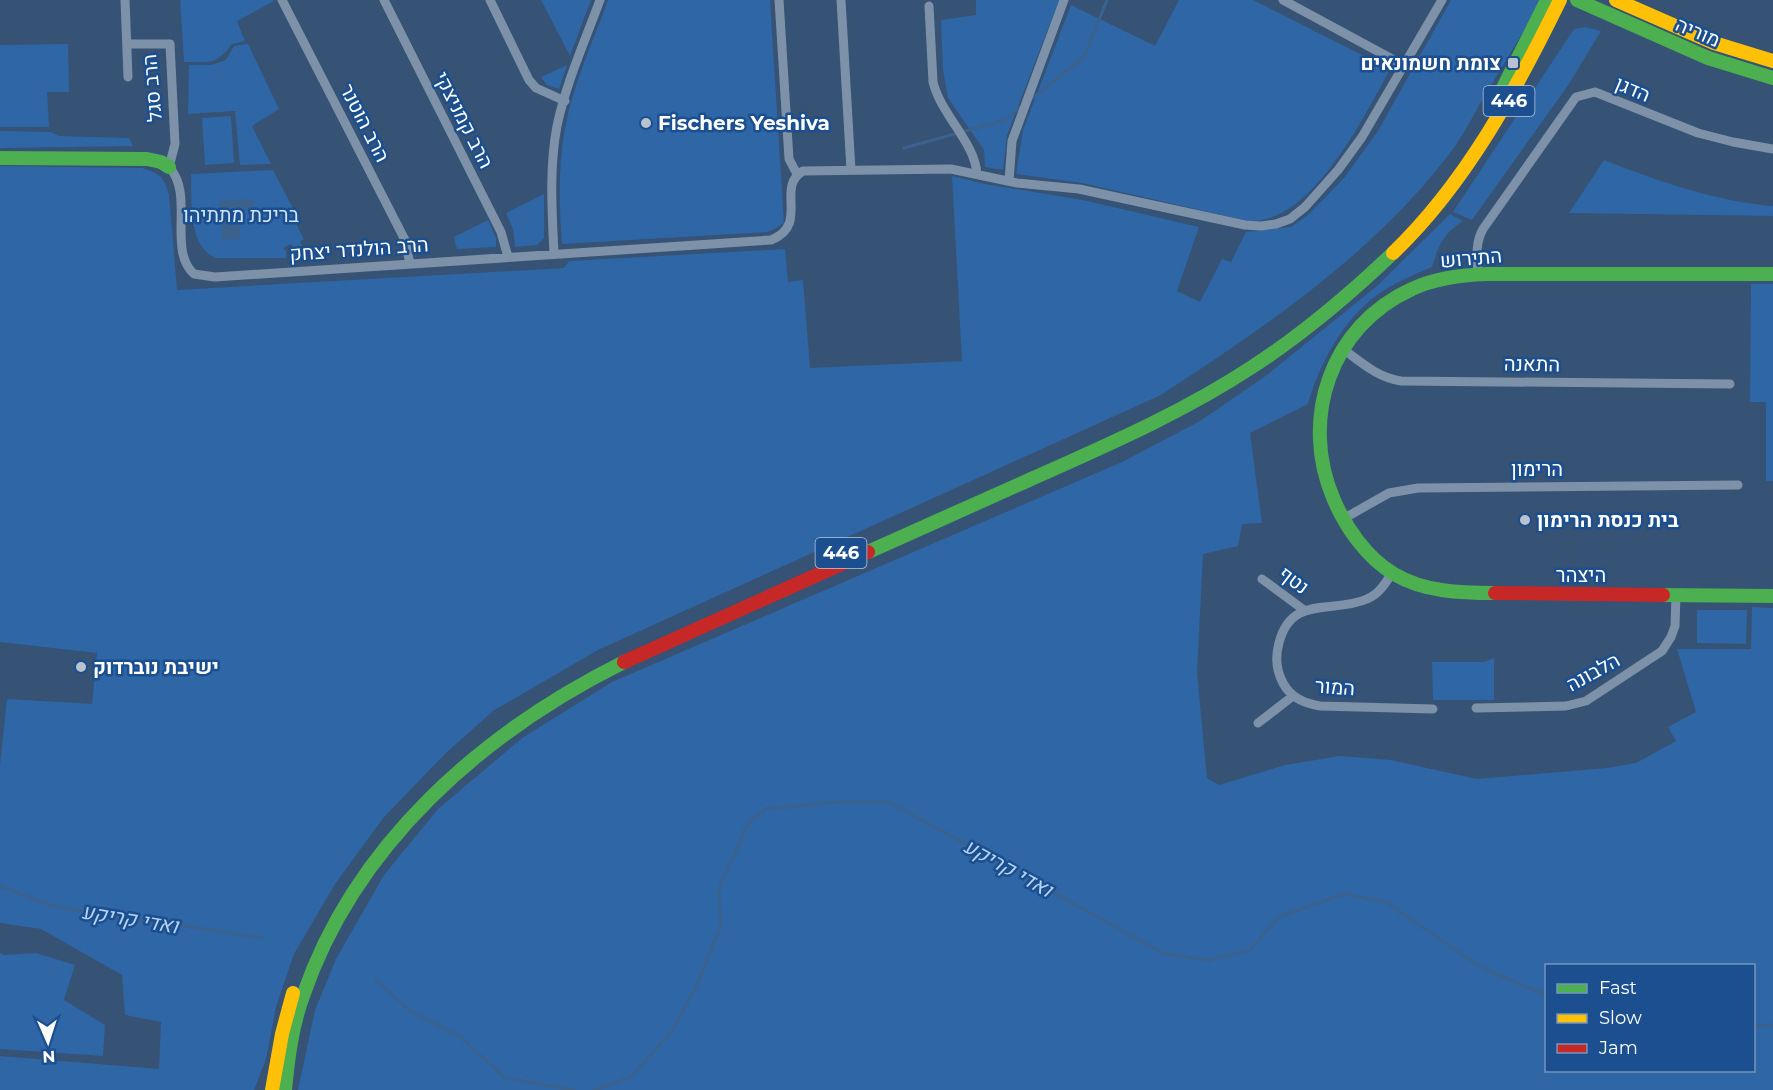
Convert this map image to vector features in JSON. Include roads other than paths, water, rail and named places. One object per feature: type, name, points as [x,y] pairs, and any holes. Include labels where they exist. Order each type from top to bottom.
[{"type":"main road","name":"446","points":[[272,1090],[282,1034],[300,973],[343,887],[410,803],[463,754],[522,710],[560,686],[652,638],[1092,442],[1195,390],[1251,356],[1359,274],[1389,245],[1432,195],[1467,150],[1504,88],[1547,0]]},
{"type":"main road","name":"446","points":[[285,1090],[301,999],[321,950],[351,893],[402,827],[469,762],[528,718],[565,694],[657,647],[1096,451],[1208,394],[1266,358],[1366,281],[1396,252],[1446,194],[1475,156],[1519,84],[1560,0]]},
{"type":"main road","name":"מוריה","points":[[1577,0],[1708,58],[1773,78]]},
{"type":"main road","name":"מוריה","points":[[1616,0],[1714,43],[1773,62]]},
{"type":"main road","points":[[0,158],[147,159],[161,162],[169,167]]},
{"type":"main road","name":"התירוש","points":[[1392,573],[1362,544],[1343,519],[1325,479],[1318,430],[1320,409],[1330,373],[1343,349],[1355,332],[1388,302],[1404,292],[1445,278],[1478,274],[1773,273]]},
{"type":"main road","name":"היצהר","points":[[1392,573],[1431,589],[1473,594],[1773,596]]},
{"type":"main road","points":[[266,1090],[275,1070]]},
{"type":"street","name":"הרב סגל","points":[[125,0],[128,77]]},
{"type":"street","name":"הרב הוטנר","points":[[282,0],[405,240],[410,264]]},
{"type":"street","name":"הרב קמניצקי","points":[[384,0],[501,232],[508,257]]},
{"type":"street","points":[[490,0],[529,80],[536,88],[565,101]]},
{"type":"street","points":[[554,254],[552,171],[558,126],[600,0]]},
{"type":"street","points":[[779,0],[789,159],[797,174],[803,171],[951,169],[1009,181],[1079,189],[1245,225],[1261,226],[1290,219],[1305,207],[1338,170],[1362,137],[1442,0]]},
{"type":"street","points":[[841,0],[851,170]]},
{"type":"street","points":[[1009,181],[1015,134],[1064,0]]},
{"type":"street","points":[[1283,0],[1405,66]]},
{"type":"street","points":[[929,6],[933,82],[936,93],[944,111],[969,149],[977,174]]},
{"type":"street","name":"הרב סגל","points":[[127,44],[170,44],[175,144],[169,167]]},
{"type":"street","name":"הדגן","points":[[1478,274],[1478,238],[1483,229],[1576,98],[1583,94],[1595,92],[1698,133],[1773,149]]},
{"type":"street","name":"הרב הולנדר יצחק","points":[[169,167],[176,174],[180,191],[183,250],[186,264],[194,274],[215,278],[771,240],[787,230],[791,220],[792,182],[797,174]]},
{"type":"street","name":"התאנה","points":[[1343,349],[1376,373],[1401,381],[1730,384]]},
{"type":"street","name":"הרימון","points":[[1343,519],[1389,494],[1418,488],[1738,485]]},
{"type":"street","points":[[1304,610],[1320,606],[1356,603],[1368,599],[1379,592],[1392,573]]},
{"type":"street","name":"נטף","points":[[1262,579],[1304,610]]},
{"type":"street","name":"הלבונה","points":[[1476,708],[1566,706],[1586,701],[1662,651],[1671,638],[1675,626],[1676,595]]},
{"type":"street","name":"המור","points":[[1304,610],[1285,628],[1276,656],[1277,670],[1284,685],[1293,696],[1305,704],[1320,706],[1433,709]]},
{"type":"street","points":[[1258,723],[1293,696]]},
{"type":"waterway","points":[[1030,100],[1084,57],[1107,0]]},
{"type":"waterway","points":[[904,148],[1005,120],[1022,106]]},
{"type":"waterway","name":"ואדי קריקע","points":[[594,1090],[631,1077],[672,1031],[696,987],[721,926],[719,888],[749,822],[766,809],[838,802],[889,802],[1165,954],[1209,960],[1250,950],[1279,917],[1344,894],[1386,902],[1482,968],[1545,995]]},
{"type":"waterway","name":"ואדי קריקע","points":[[0,886],[50,905],[120,919],[263,938]]},
{"type":"waterway","name":"ואדי קריקע","points":[[375,979],[411,1012],[461,1037],[505,1078],[574,1090]]},
{"type":"waterway","name":"ואדי קריקע","points":[[1755,1026],[1773,1025]]},
{"type":"place","name":"צומת חשמונאים","points":[[1513,63]]},
{"type":"place","name":"Fischers Yeshiva","points":[[646,123]]},
{"type":"place","name":"בית כנסת הרימון","points":[[1525,520]]},
{"type":"place","name":"ישיבת נוברדוק","points":[[81,667]]},
{"type":"park label","name":"בריכת מתתיהו","points":[[241,215]]}]
